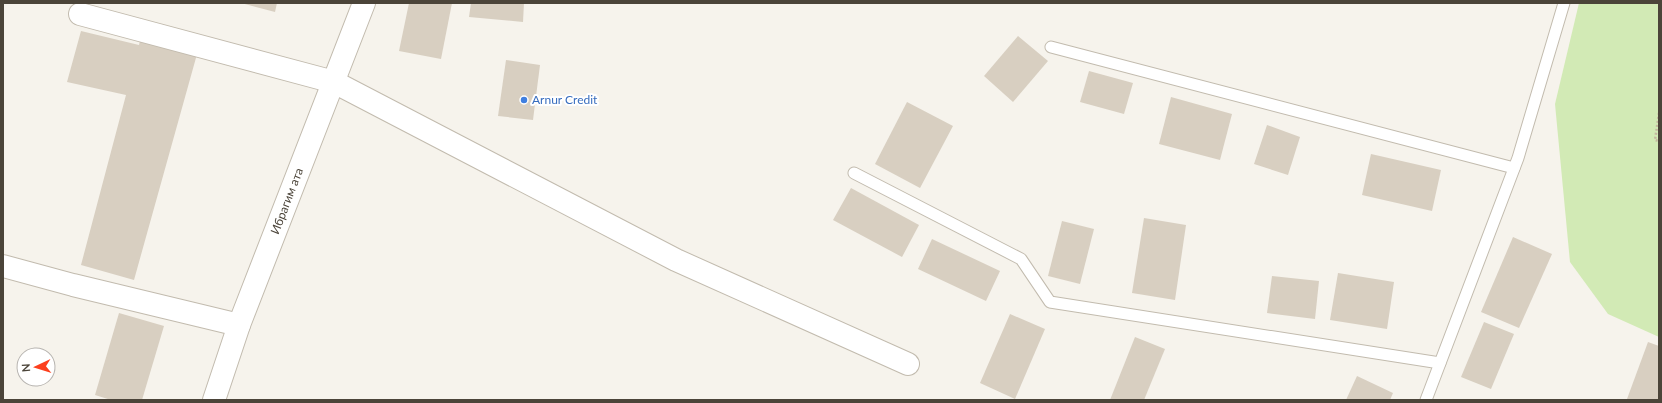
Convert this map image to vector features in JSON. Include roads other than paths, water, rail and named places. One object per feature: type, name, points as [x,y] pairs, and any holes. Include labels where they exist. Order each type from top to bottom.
[{"type":"street","name":"Ибрагим ата","points":[[214,400],[239,325],[364,3]]},
{"type":"street","points":[[80,14],[334,82],[676,260],[908,364]]},
{"type":"street","points":[[3,266],[73,285],[239,325]]},
{"type":"lane","points":[[1426,400],[1514,168],[1564,3]]},
{"type":"lane","points":[[1051,47],[1514,168]]},
{"type":"lane","points":[[854,173],[1021,259],[1050,302],[1440,363]]},
{"type":"place","name":"Arnur Credit","points":[[524,100]]}]
